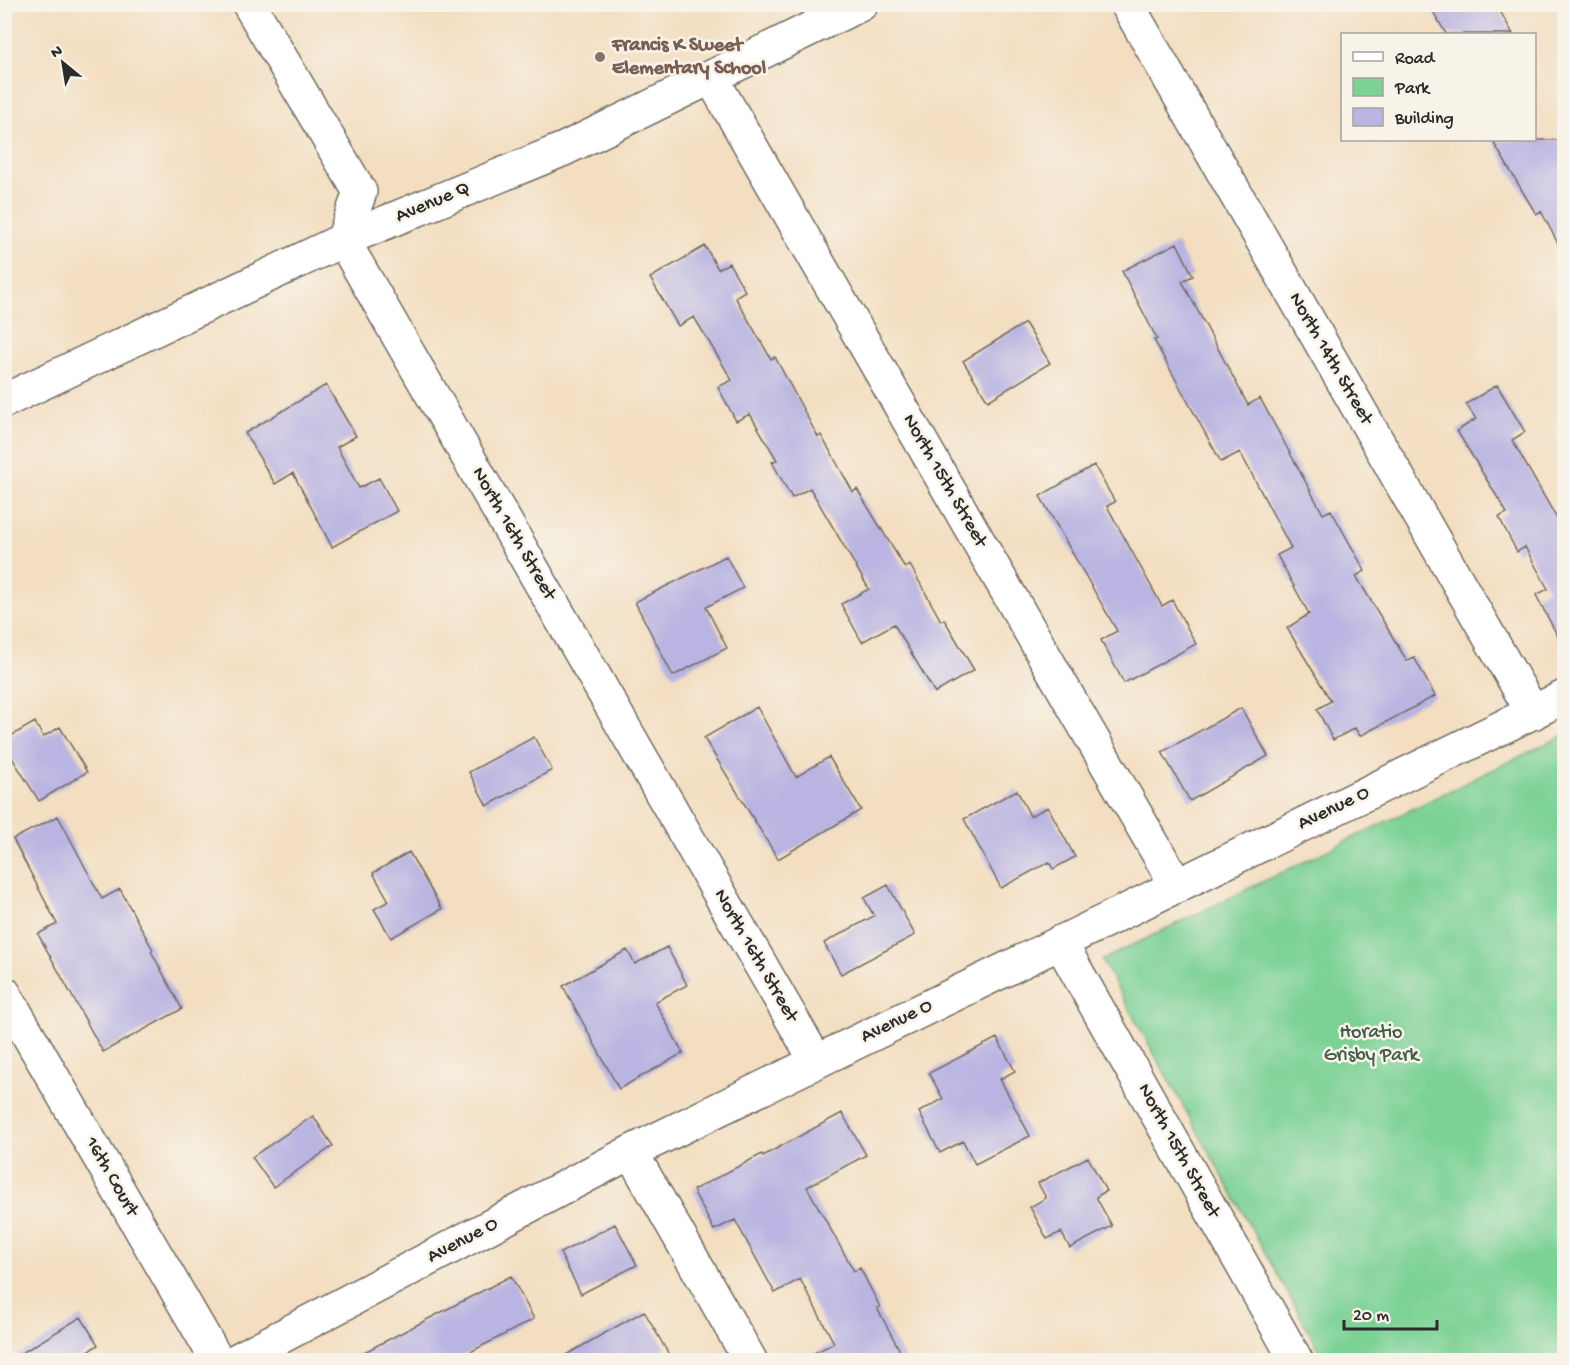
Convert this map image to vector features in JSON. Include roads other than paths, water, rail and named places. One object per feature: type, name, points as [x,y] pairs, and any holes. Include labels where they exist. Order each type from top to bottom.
[{"type":"street","points":[[249,4],[360,192],[343,240]]},
{"type":"street","name":"Avenue Q","points":[[4,401],[343,240],[564,149],[861,4]]},
{"type":"street","name":"North 14th Street","points":[[1127,4],[1533,713]]},
{"type":"street","name":"North 15th Street","points":[[711,77],[1177,886]]},
{"type":"street","name":"North 16th Street","points":[[343,240],[816,1061]]},
{"type":"street","name":"Avenue O","points":[[237,1360],[631,1152],[1564,697]]},
{"type":"street","name":"North 15th Street","points":[[1060,942],[1296,1360]]},
{"type":"street","name":"16th Court","points":[[4,993],[217,1360]]},
{"type":"street","points":[[631,1152],[750,1360]]},
{"type":"place","name":"Francis K Sweet Elementary School","points":[[600,57]]},
{"type":"park label","name":"Horatio Grisby Park","points":[[1371,1044]]}]
